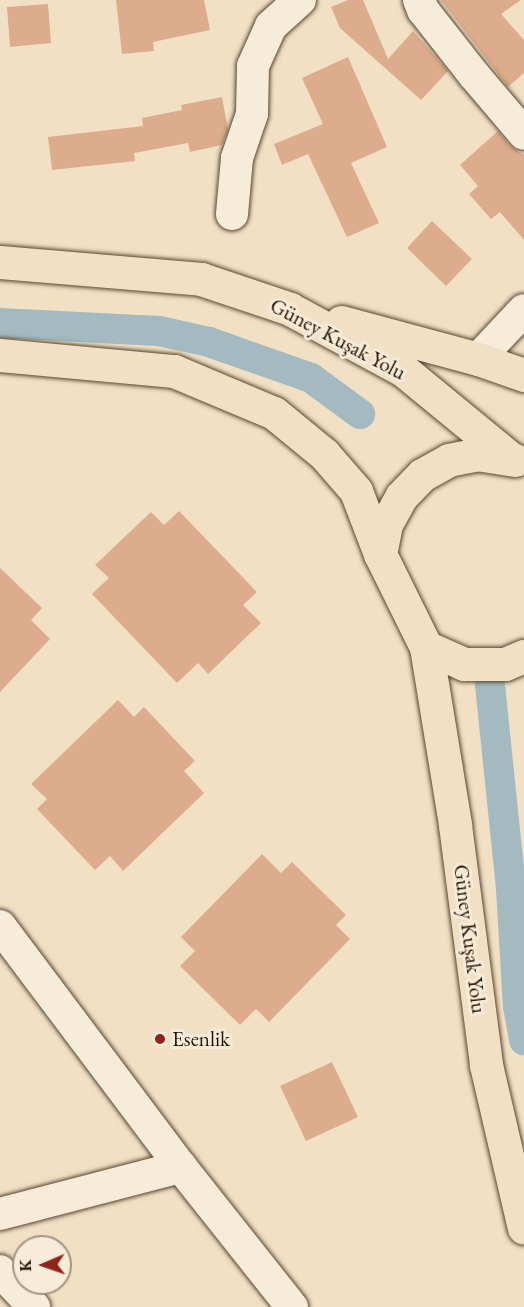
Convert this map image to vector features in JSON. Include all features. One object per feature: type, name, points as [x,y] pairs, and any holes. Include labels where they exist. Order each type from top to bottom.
[{"type":"main road","name":"Güney Kuşak Yolu","points":[[0,262],[201,279],[290,309],[403,370],[517,460]]},
{"type":"main road","points":[[290,309],[478,359],[524,375]]},
{"type":"main road","points":[[0,355],[174,371],[274,413],[324,454],[356,491],[380,554]]},
{"type":"main road","points":[[380,554],[386,524],[391,514],[401,497],[422,475],[449,460],[479,454],[517,460]]},
{"type":"main road","name":"Güney Kuşak Yolu","points":[[380,554],[426,647],[455,825],[486,1065],[524,1228]]},
{"type":"main road","points":[[426,647],[464,664],[505,664],[524,656]]},
{"type":"street","points":[[232,214],[237,158],[252,114],[253,66],[271,26],[300,0]]},
{"type":"street","points":[[419,0],[423,10],[524,134]]},
{"type":"street","points":[[478,359],[524,310]]},
{"type":"street","points":[[0,926],[181,1167],[292,1307]]},
{"type":"street","points":[[0,1214],[181,1167]]},
{"type":"street","points":[[0,1271],[34,1307]]},
{"type":"building","points":[[116,0],[204,0],[210,30],[153,42],[154,51],[122,54]]},
{"type":"building","points":[[348,0],[363,0],[388,59],[413,31],[448,71],[421,100],[340,28],[331,7]]},
{"type":"building","points":[[441,0],[521,0],[501,14],[524,40],[524,73],[508,87]]},
{"type":"building","points":[[48,4],[51,43],[10,47],[7,7]]},
{"type":"building","points":[[348,57],[387,147],[351,163],[379,223],[347,237],[308,154],[282,165],[274,144],[323,124],[302,78]]},
{"type":"building","points":[[222,97],[228,129],[222,145],[190,152],[188,143],[134,153],[135,161],[52,170],[48,137],[143,126],[142,118],[182,110],[181,105]]},
{"type":"building","points":[[498,131],[510,146],[524,155],[524,240],[500,212],[491,219],[469,194],[478,186],[460,165]]},
{"type":"building","points":[[432,221],[472,259],[446,286],[407,248]]},
{"type":"building","points":[[179,511],[257,592],[243,605],[261,623],[208,674],[198,663],[177,683],[92,594],[109,578],[95,565],[151,512],[164,525]]},
{"type":"building","points":[[0,568],[42,608],[31,620],[50,639],[0,692]]},
{"type":"building","points":[[118,700],[134,717],[144,707],[195,761],[184,771],[204,793],[123,871],[110,856],[95,870],[37,809],[47,799],[31,784]]},
{"type":"building","points":[[262,854],[281,873],[292,862],[346,915],[336,925],[350,939],[269,1022],[256,1009],[240,1025],[180,966],[195,951],[181,937]]},
{"type":"building","points":[[332,1062],[358,1117],[306,1141],[280,1086]]},
{"type":"waterway","points":[[0,323],[159,331],[209,342],[311,378],[360,414]]},
{"type":"waterway","points":[[490,685],[511,889],[518,1006],[524,1040]]},
{"type":"place","name":"Esenlik","points":[[160,1039]]}]
